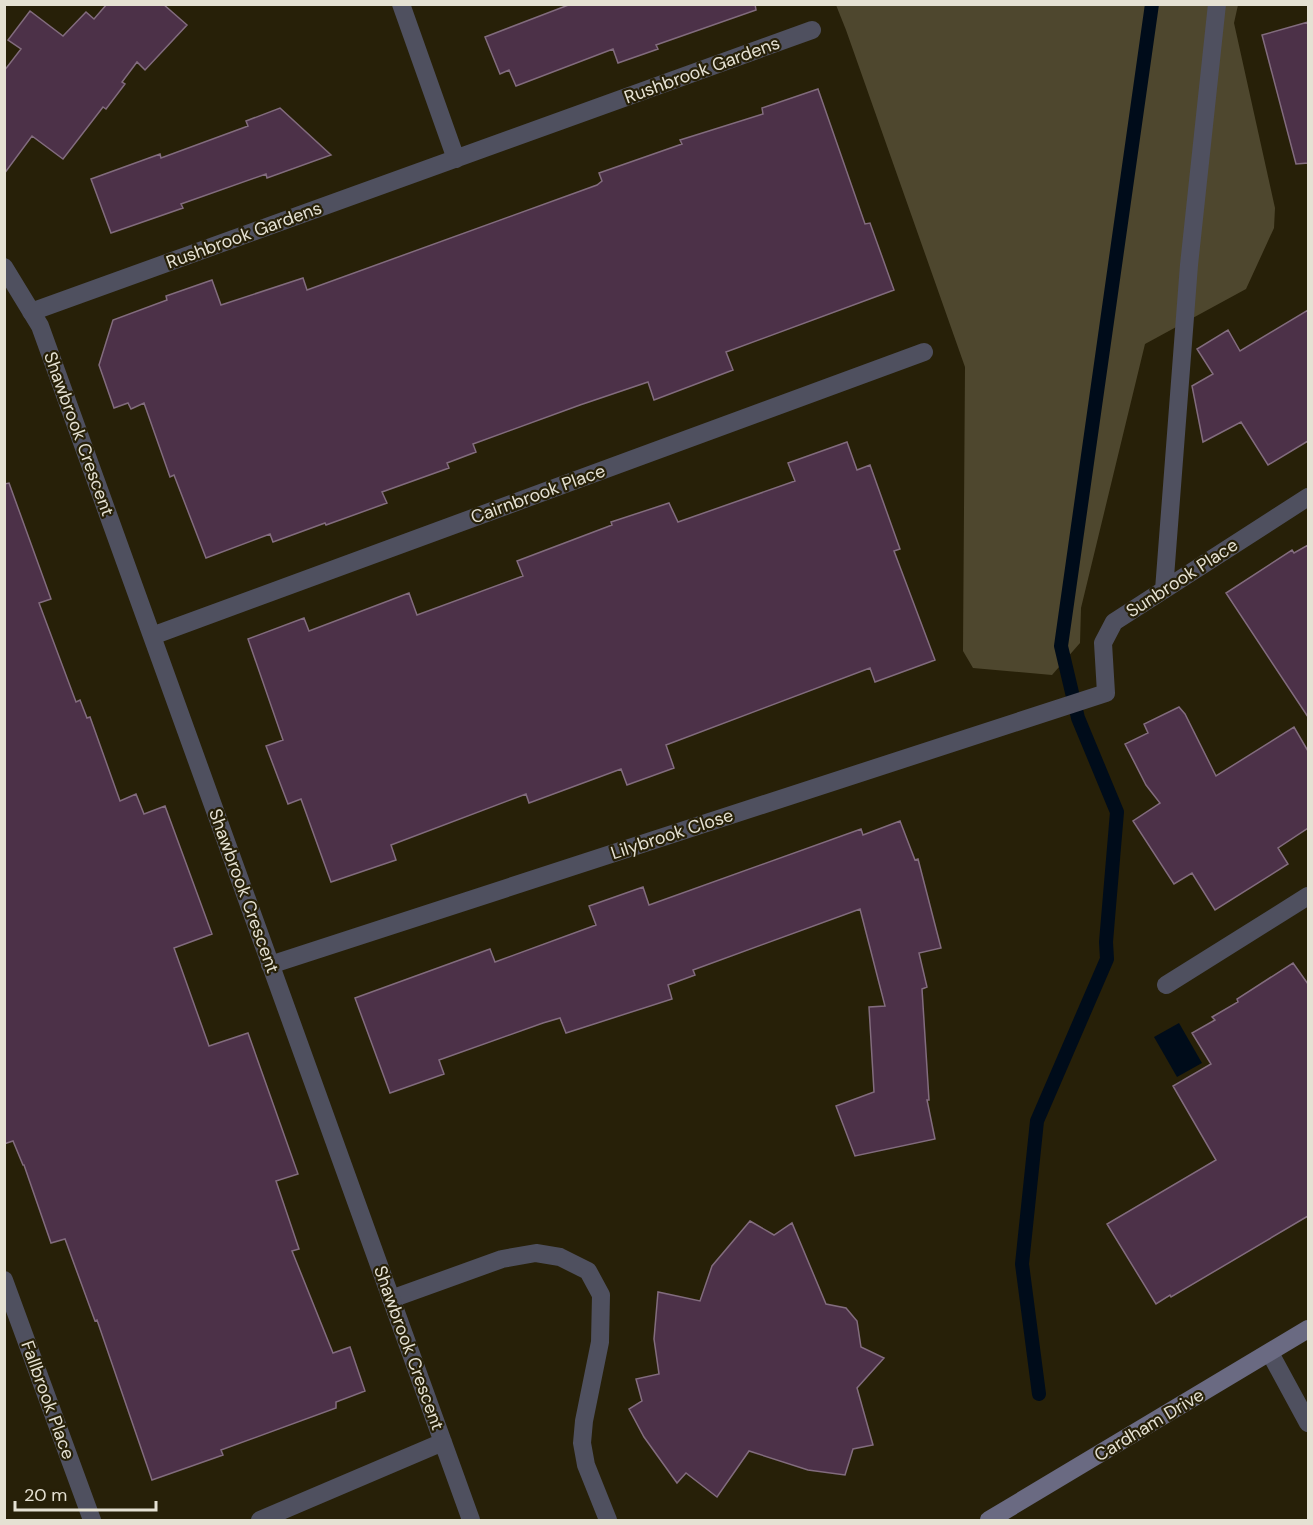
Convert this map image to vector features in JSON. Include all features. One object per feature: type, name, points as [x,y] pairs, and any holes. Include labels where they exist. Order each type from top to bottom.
[{"type":"street","points":[[401,4],[456,159]]},
{"type":"street","points":[[1164,590],[1189,265],[1217,4]]},
{"type":"street","name":"Rushbrook Gardens","points":[[32,312],[812,30]]},
{"type":"street","name":"Shawbrook Crescent","points":[[4,267],[40,326],[471,1521]]},
{"type":"street","name":"Cairnbrook Place","points":[[152,636],[924,352]]},
{"type":"street","name":"Sunbrook Place","points":[[1075,702],[1106,693],[1103,643],[1114,622],[1308,496]]},
{"type":"street","name":"Lilybrook Close","points":[[270,965],[1075,702]]},
{"type":"street","points":[[1166,985],[1308,896]]},
{"type":"street","points":[[391,1299],[502,1259],[536,1253],[560,1257],[588,1271],[601,1295],[600,1342],[584,1421],[582,1443],[586,1465],[608,1521]]},
{"type":"street","name":"Fallbrook Place","points":[[4,1280],[92,1521]]},
{"type":"street","name":"Cardham Drive","points":[[989,1521],[1308,1329]]},
{"type":"street","points":[[1270,1353],[1308,1423]]},
{"type":"street","points":[[260,1521],[443,1442]]},
{"type":"shaded area","points":[[836,5],[1238,5],[1234,23],[1275,208],[1274,228],[1246,289],[1145,344],[1081,608],[1080,643],[1052,675],[973,668],[963,651],[965,367]]},
{"type":"water","points":[[1179,1023],[1202,1063],[1177,1077],[1154,1037]]},
{"type":"building","points":[[107,4],[163,4],[187,25],[145,70],[137,62],[122,82],[125,84],[106,109],[103,107],[63,159],[32,136],[4,174],[4,71],[21,49],[8,40],[30,11],[63,36],[86,12],[94,19]]},
{"type":"building","points":[[571,4],[755,4],[756,10],[656,45],[658,49],[618,63],[613,49],[516,86],[509,70],[500,74],[485,37]]},
{"type":"building","points":[[1308,22],[1308,163],[1296,164],[1262,35]]},
{"type":"building","points":[[818,89],[865,224],[870,223],[894,290],[726,352],[733,370],[654,400],[648,382],[580,405],[473,444],[476,452],[447,463],[449,468],[382,492],[387,503],[273,542],[270,534],[206,558],[174,475],[170,477],[144,403],[131,409],[128,403],[114,408],[99,365],[113,320],[167,300],[166,296],[212,280],[221,305],[303,278],[307,290],[597,185],[602,181],[599,173],[682,144],[680,140],[763,114],[762,108]]},
{"type":"building","points":[[280,108],[331,155],[267,178],[266,174],[181,204],[183,208],[111,233],[91,179],[160,154],[161,158],[248,126],[246,121]]},
{"type":"building","points":[[1308,310],[1308,441],[1268,465],[1241,422],[1203,442],[1192,386],[1213,374],[1197,349],[1228,330],[1240,351]]},
{"type":"building","points":[[847,442],[857,470],[870,465],[900,549],[894,551],[935,660],[875,682],[870,668],[666,745],[674,768],[627,785],[621,769],[529,803],[526,794],[391,845],[396,860],[331,882],[301,799],[288,804],[266,746],[283,740],[248,639],[304,618],[309,631],[409,593],[417,615],[523,576],[517,561],[612,525],[611,522],[669,503],[678,522],[795,481],[788,463]]},
{"type":"building","points":[[9,483],[51,599],[39,603],[76,702],[80,700],[87,718],[90,717],[120,801],[136,794],[144,814],[165,806],[212,934],[174,948],[209,1046],[248,1033],[298,1174],[276,1181],[299,1249],[292,1251],[333,1353],[350,1347],[365,1391],[336,1402],[336,1408],[221,1450],[223,1455],[152,1480],[97,1320],[95,1321],[65,1239],[51,1243],[24,1165],[13,1141],[4,1144],[4,484]]},
{"type":"building","points":[[1308,545],[1308,717],[1226,593],[1292,550],[1294,553]]},
{"type":"building","points":[[1179,707],[1185,714],[1216,776],[1294,727],[1308,751],[1308,828],[1278,848],[1288,864],[1215,910],[1192,873],[1174,884],[1133,821],[1160,803],[1146,785],[1125,744],[1148,733],[1144,724]]},
{"type":"building","points":[[900,821],[915,860],[918,859],[941,948],[919,953],[927,987],[922,989],[929,1100],[927,1100],[935,1139],[855,1156],[836,1106],[874,1092],[869,1007],[885,1006],[860,909],[693,970],[695,975],[668,985],[672,999],[566,1033],[560,1018],[543,1023],[439,1060],[444,1074],[390,1093],[355,998],[490,949],[495,962],[596,925],[589,906],[643,887],[649,905],[861,829],[863,835]]},
{"type":"building","points":[[1293,963],[1308,984],[1308,1216],[1156,1304],[1107,1224],[1216,1160],[1173,1086],[1211,1064],[1192,1033],[1215,1020],[1212,1017],[1238,1002],[1237,999]]},
{"type":"building","points":[[750,1221],[774,1235],[792,1223],[826,1304],[846,1308],[857,1321],[861,1347],[884,1358],[857,1388],[873,1445],[853,1449],[845,1475],[808,1470],[749,1451],[717,1497],[686,1473],[677,1483],[644,1437],[629,1409],[642,1401],[636,1379],[659,1374],[654,1339],[658,1292],[700,1301],[712,1266]]},
{"type":"waterway","points":[[1039,1394],[1022,1264],[1037,1121],[1107,959],[1106,942],[1117,812],[1078,718],[1061,646],[1152,4]]}]
